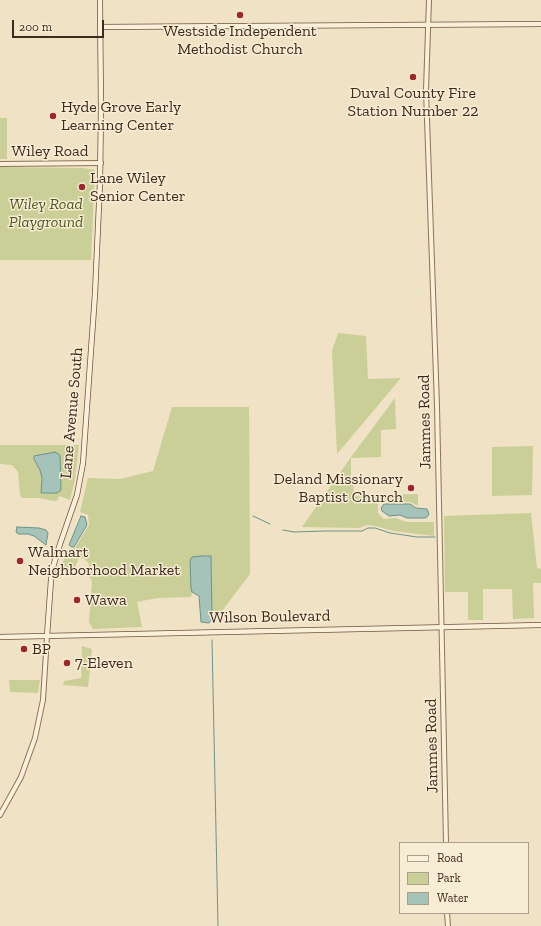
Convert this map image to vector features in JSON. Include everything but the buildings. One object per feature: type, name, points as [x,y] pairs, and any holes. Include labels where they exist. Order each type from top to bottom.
[{"type":"main road","name":"Lane Avenue South","points":[[47,636],[51,580],[60,544],[77,496],[83,463],[95,294],[101,163],[100,0]]},
{"type":"main road","points":[[100,27],[541,24]]},
{"type":"main road","name":"Wilson Boulevard","points":[[0,637],[541,624]]},
{"type":"street","name":"Jammes Road","points":[[429,0],[426,90],[437,406],[446,842]]},
{"type":"street","name":"Wiley Road","points":[[0,164],[101,163]]},
{"type":"street","name":"Lane Avenue South","points":[[0,815],[20,777],[31,752],[35,738],[43,700],[47,636]]},
{"type":"street","points":[[448,914],[448,926]]},
{"type":"green space","points":[[0,118],[7,118],[7,159],[0,159]]},
{"type":"green space","name":"Wiley Road Playground","points":[[0,167],[83,168],[95,170],[91,260],[0,260]]},
{"type":"green space","points":[[338,333],[366,336],[368,379],[401,378],[337,454],[332,351]]},
{"type":"green space","points":[[395,398],[396,429],[381,430],[381,457],[351,458],[351,478],[353,478],[354,496],[418,494],[418,506],[410,502],[378,502],[378,513],[384,519],[395,518],[407,522],[434,522],[434,536],[394,531],[366,525],[360,528],[302,527],[351,457]]},
{"type":"green space","points":[[172,407],[249,407],[250,574],[219,615],[215,617],[212,614],[211,556],[190,560],[191,597],[157,598],[137,602],[142,627],[93,629],[89,622],[92,582],[88,574],[89,564],[84,558],[78,559],[75,569],[66,572],[62,565],[67,550],[75,548],[89,525],[88,515],[80,512],[88,478],[120,479],[153,471]]},
{"type":"green space","points":[[0,445],[79,445],[75,479],[70,500],[59,496],[58,500],[54,501],[39,498],[22,498],[20,495],[18,472],[12,465],[0,464]],"holes":[[[60,455],[41,489],[42,478],[40,470],[34,459]]]},
{"type":"green space","points":[[533,446],[532,495],[492,496],[492,447]]},
{"type":"green space","points":[[531,513],[537,568],[541,569],[541,583],[533,583],[534,618],[513,619],[512,589],[483,589],[483,620],[468,620],[468,592],[445,592],[444,516]]},
{"type":"green space","points":[[82,646],[92,649],[88,687],[63,685],[64,681],[81,678]]},
{"type":"green space","points":[[9,680],[40,680],[38,693],[10,692]]},
{"type":"water","points":[[55,452],[60,455],[61,490],[57,493],[41,493],[42,478],[34,456]]},
{"type":"water","points":[[384,504],[410,504],[416,508],[427,509],[429,514],[425,518],[407,518],[400,515],[389,516],[382,511],[381,508]]},
{"type":"water","points":[[81,516],[85,517],[87,525],[74,547],[72,547],[69,545]]},
{"type":"water","points":[[17,527],[39,528],[46,530],[48,533],[46,545],[34,536],[28,534],[18,534],[16,532]]},
{"type":"water","points":[[211,556],[212,619],[209,623],[201,622],[199,596],[192,592],[191,588],[190,560],[192,557]]},
{"type":"waterway","points":[[253,516],[270,524]]},
{"type":"waterway","points":[[283,530],[294,532],[362,531],[368,528],[375,528],[390,533],[417,537],[435,537]]},
{"type":"waterway","points":[[212,640],[218,926]]},
{"type":"place","name":"Westside Independent Methodist Church","points":[[240,15]]},
{"type":"place","name":"Duval County Fire Station Number 22","points":[[413,77]]},
{"type":"place","name":"Hyde Grove Early Learning Center","points":[[53,116]]},
{"type":"place","name":"Lane Wiley Senior Center","points":[[82,187]]},
{"type":"place","name":"Deland Missionary Baptist Church","points":[[411,488]]},
{"type":"place","name":"Walmart Neighborhood Market","points":[[20,561]]},
{"type":"place","name":"Wawa","points":[[77,600]]},
{"type":"place","name":"BP","points":[[24,649]]},
{"type":"place","name":"7-Eleven","points":[[67,663]]}]
